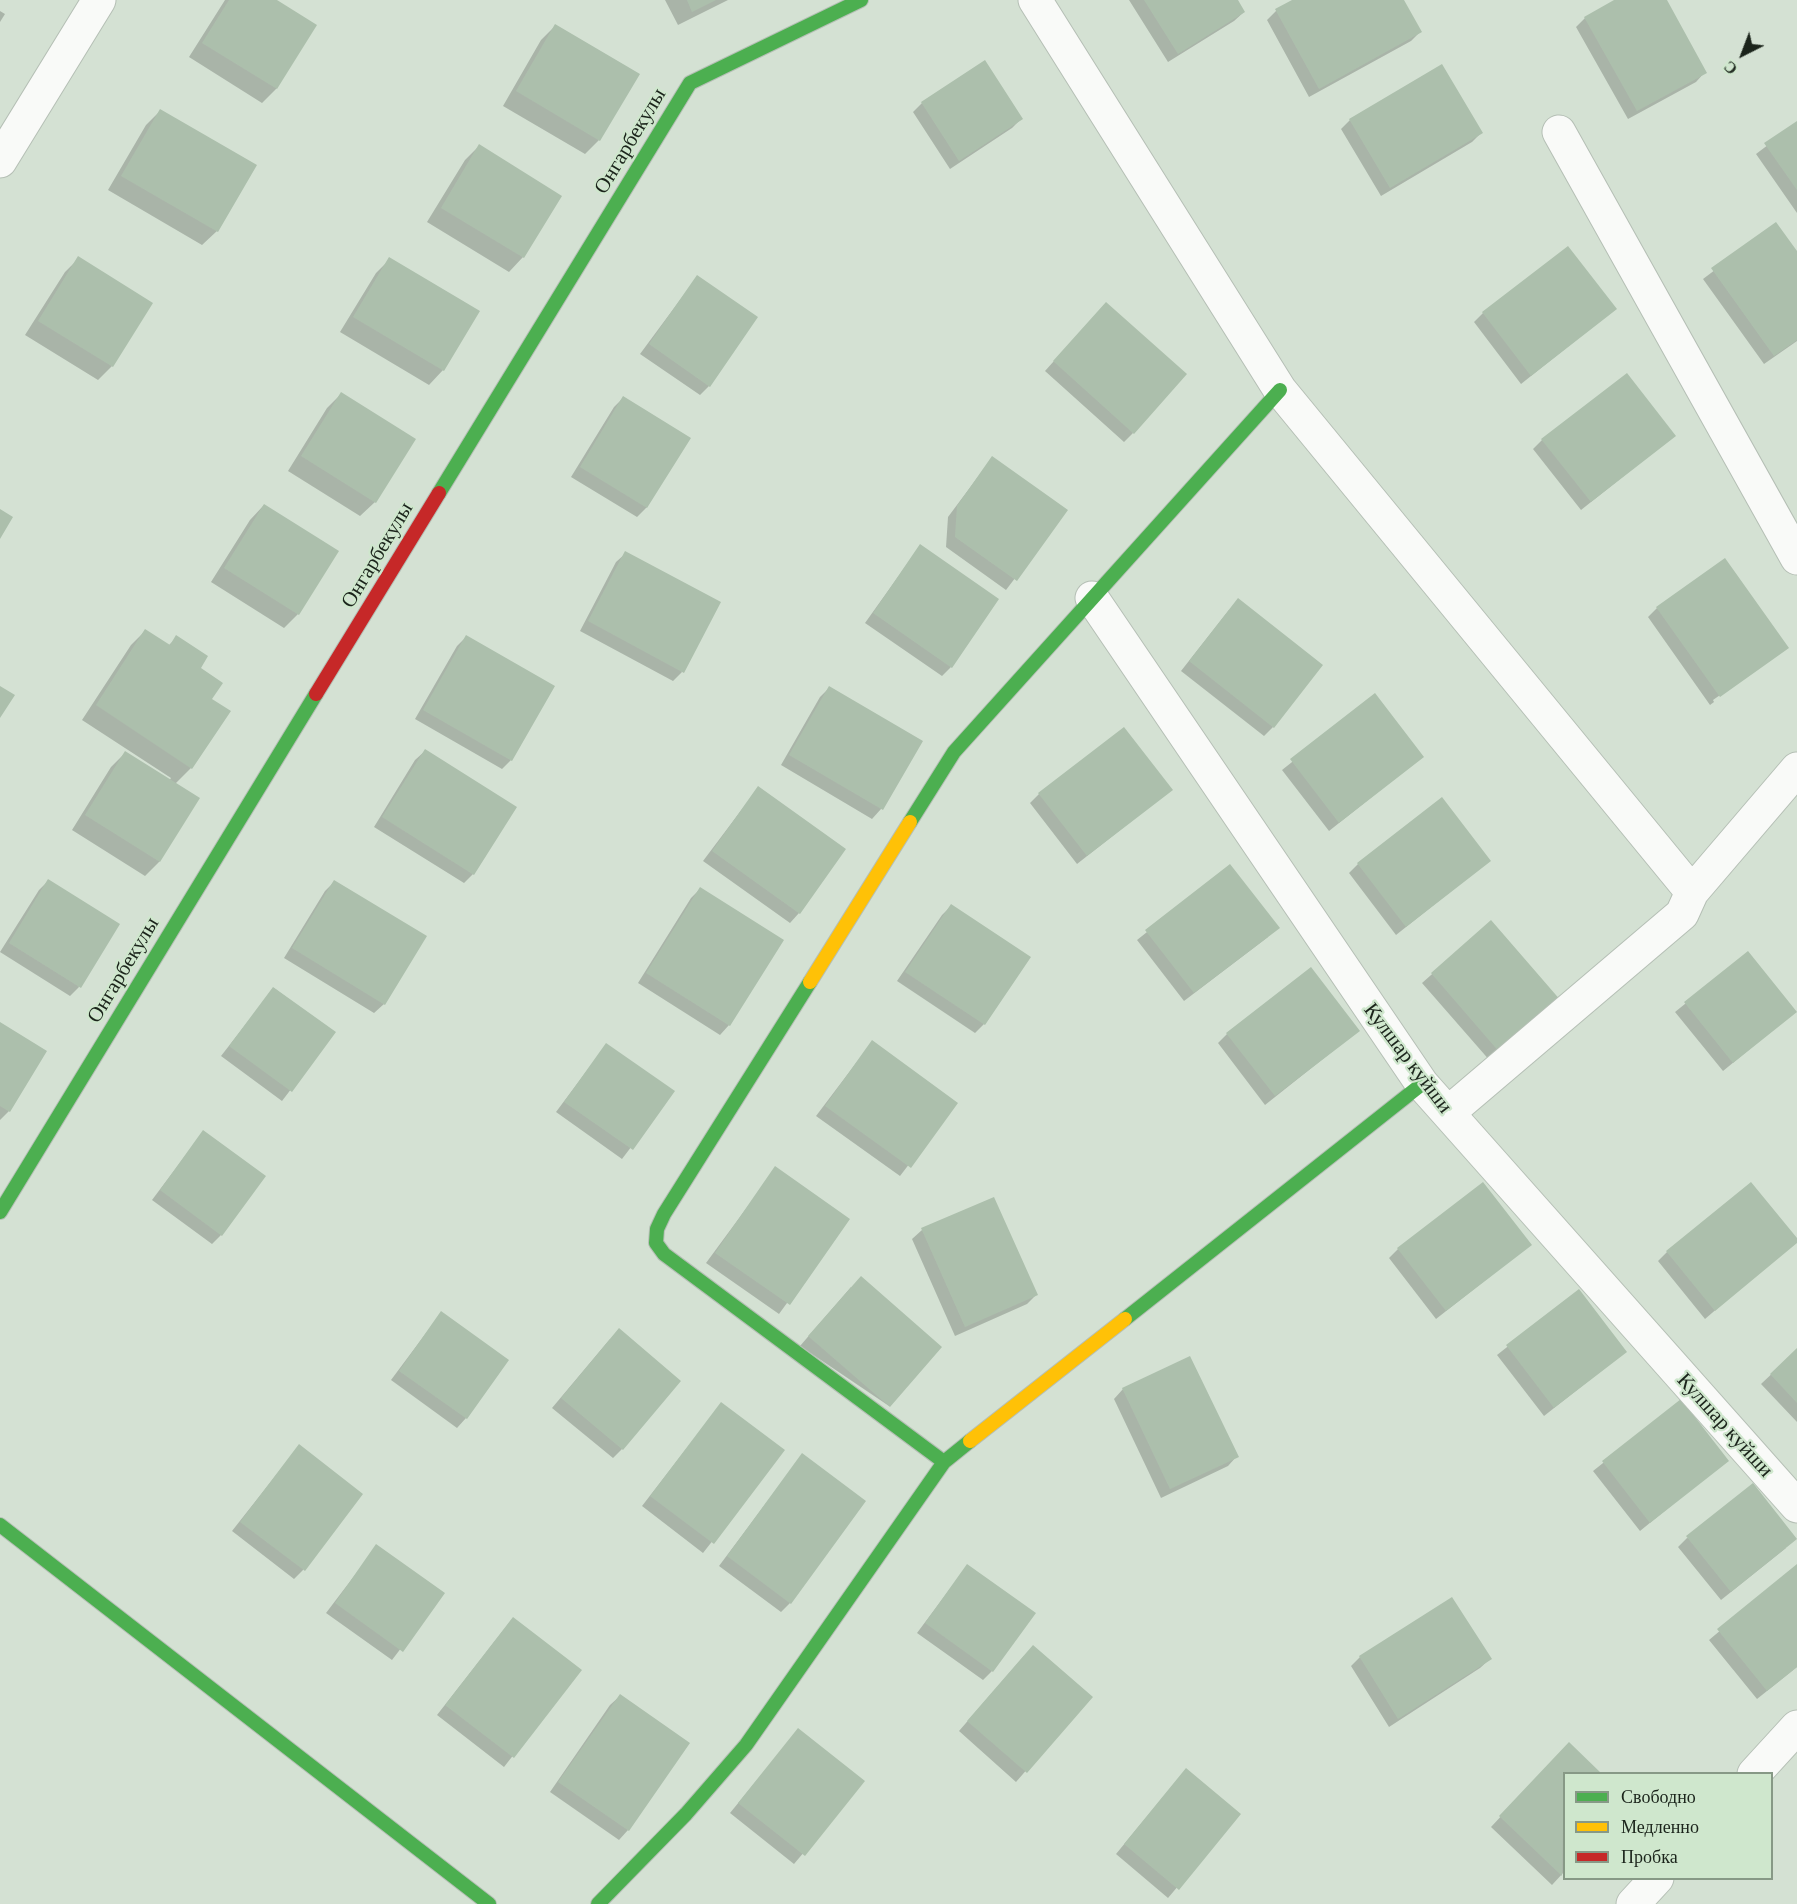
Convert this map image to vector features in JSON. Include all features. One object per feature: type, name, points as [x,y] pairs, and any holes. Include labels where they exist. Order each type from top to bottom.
[{"type":"street","points":[[0,160],[99,0]]},
{"type":"street","name":"Онгарбекулы","points":[[0,1212],[690,83],[861,0]]},
{"type":"street","points":[[1035,0],[1280,390],[1692,892]]},
{"type":"street","points":[[1559,132],[1797,558]]},
{"type":"street","points":[[944,1462],[664,1254],[656,1243],[657,1229],[664,1214],[954,752],[1280,390]]},
{"type":"street","name":"Кулшар куйши","points":[[1092,598],[1422,1083],[1797,1506]]},
{"type":"street","points":[[1448,1113],[1682,914],[1692,892],[1797,769]]},
{"type":"street","points":[[598,1904],[686,1814],[746,1745],[944,1462],[1422,1083]]},
{"type":"street","points":[[0,1525],[489,1904]]},
{"type":"street","points":[[1755,1772],[1797,1727]]},
{"type":"street","points":[[1633,1904],[1655,1880]]},
{"type":"building","points":[[229,0],[277,0],[317,25],[277,89],[202,43]]},
{"type":"building","points":[[687,0],[716,0],[692,12]]},
{"type":"building","points":[[1144,0],[1238,0],[1245,12],[1178,54]]},
{"type":"building","points":[[1292,0],[1404,0],[1422,32],[1319,89],[1275,9]]},
{"type":"building","points":[[1614,0],[1667,0],[1707,73],[1637,111],[1584,17]]},
{"type":"building","points":[[555,24],[640,74],[600,141],[516,91]]},
{"type":"building","points":[[985,60],[1023,119],[959,161],[921,102]]},
{"type":"building","points":[[1442,64],[1483,133],[1390,188],[1349,119]]},
{"type":"building","points":[[160,109],[257,165],[218,232],[121,176]]},
{"type":"building","points":[[1797,121],[1797,190],[1764,143]]},
{"type":"building","points":[[479,144],[562,196],[524,258],[441,208]]},
{"type":"building","points":[[1776,222],[1797,251],[1797,340],[1774,356],[1711,268]]},
{"type":"building","points":[[1568,246],[1617,309],[1531,376],[1482,312]]},
{"type":"building","points":[[78,256],[153,303],[113,367],[38,321]]},
{"type":"building","points":[[389,257],[480,311],[444,371],[353,317]]},
{"type":"building","points":[[697,275],[758,317],[710,387],[649,344]]},
{"type":"building","points":[[1106,302],[1187,374],[1134,434],[1053,361]]},
{"type":"building","points":[[1627,373],[1676,436],[1591,502],[1541,439]]},
{"type":"building","points":[[341,392],[416,439],[376,503],[301,456]]},
{"type":"building","points":[[623,396],[691,438],[647,508],[580,467]]},
{"type":"building","points":[[992,456],[1068,510],[1017,581],[955,537],[957,506]]},
{"type":"building","points":[[264,504],[339,551],[299,615],[224,568]]},
{"type":"building","points":[[0,509],[13,517],[0,539]]},
{"type":"building","points":[[920,544],[999,599],[952,668],[873,613]]},
{"type":"building","points":[[625,551],[721,602],[684,673],[588,621]]},
{"type":"building","points":[[1725,558],[1789,648],[1720,697],[1656,607]]},
{"type":"building","points":[[1238,598],[1323,665],[1274,728],[1189,661]]},
{"type":"building","points":[[145,629],[170,645],[176,635],[208,656],[201,668],[223,683],[212,699],[231,711],[192,769],[96,705]]},
{"type":"building","points":[[466,635],[555,686],[512,761],[423,710]]},
{"type":"building","points":[[0,686],[15,695],[0,718]]},
{"type":"building","points":[[829,686],[923,741],[883,810],[789,755]]},
{"type":"building","points":[[1375,693],[1424,757],[1339,823],[1290,759]]},
{"type":"building","points":[[1124,727],[1173,790],[1087,856],[1038,793]]},
{"type":"building","points":[[425,749],[517,807],[474,875],[382,817]]},
{"type":"building","points":[[125,751],[200,798],[160,862],[85,815]]},
{"type":"building","points":[[758,786],[846,849],[800,914],[712,851]]},
{"type":"building","points":[[1442,797],[1491,861],[1406,927],[1357,863]]},
{"type":"building","points":[[1230,864],[1280,928],[1194,993],[1145,930]]},
{"type":"building","points":[[48,879],[120,924],[81,988],[9,943]]},
{"type":"building","points":[[334,880],[427,936],[385,1005],[292,948]]},
{"type":"building","points":[[700,887],[784,940],[730,1026],[646,973]]},
{"type":"building","points":[[951,904],[1031,957],[985,1025],[905,972]]},
{"type":"building","points":[[1491,920],[1562,1002],[1501,1054],[1431,973]]},
{"type":"building","points":[[1748,951],[1797,1012],[1733,1063],[1684,1002]]},
{"type":"building","points":[[1311,967],[1360,1031],[1275,1096],[1226,1033]]},
{"type":"building","points":[[273,987],[336,1032],[292,1092],[229,1046]]},
{"type":"building","points":[[0,1022],[47,1051],[10,1112],[0,1106]]},
{"type":"building","points":[[872,1040],[958,1103],[911,1168],[825,1106]]},
{"type":"building","points":[[606,1043],[675,1091],[633,1150],[564,1102]]},
{"type":"building","points":[[203,1130],[266,1176],[222,1236],[160,1190]]},
{"type":"building","points":[[775,1166],[850,1219],[790,1305],[715,1253]]},
{"type":"building","points":[[1483,1182],[1532,1245],[1446,1311],[1397,1248]]},
{"type":"building","points":[[1751,1182],[1797,1238],[1797,1243],[1715,1311],[1666,1251]]},
{"type":"building","points":[[994,1197],[1038,1295],[965,1327],[921,1228]]},
{"type":"building","points":[[861,1276],[942,1347],[890,1407],[808,1336]]},
{"type":"building","points":[[1579,1289],[1627,1352],[1554,1408],[1506,1345]]},
{"type":"building","points":[[441,1311],[509,1360],[467,1419],[399,1371]]},
{"type":"building","points":[[619,1328],[681,1381],[623,1450],[561,1398]]},
{"type":"building","points":[[1797,1348],[1797,1403],[1770,1374]]},
{"type":"building","points":[[1190,1356],[1239,1457],[1170,1489],[1122,1388]]},
{"type":"building","points":[[1681,1399],[1729,1461],[1650,1523],[1602,1461]]},
{"type":"building","points":[[721,1402],[785,1450],[714,1544],[650,1496]]},
{"type":"building","points":[[299,1444],[363,1494],[305,1571],[240,1522]]},
{"type":"building","points":[[802,1453],[866,1501],[791,1604],[727,1556]]},
{"type":"building","points":[[1753,1483],[1797,1539],[1731,1592],[1686,1536]]},
{"type":"building","points":[[376,1544],[445,1593],[403,1652],[335,1603]]},
{"type":"building","points":[[967,1564],[1036,1613],[993,1672],[925,1623]]},
{"type":"building","points":[[1797,1564],[1797,1667],[1767,1691],[1717,1629]]},
{"type":"building","points":[[1452,1597],[1492,1659],[1398,1719],[1359,1656]]},
{"type":"building","points":[[513,1617],[582,1670],[514,1758],[445,1705]]},
{"type":"building","points":[[1033,1645],[1093,1697],[1027,1773],[967,1721]]},
{"type":"building","points":[[620,1694],[690,1743],[629,1831],[558,1782]]},
{"type":"building","points":[[798,1728],[865,1781],[805,1856],[738,1803]]},
{"type":"building","points":[[1569,1742],[1600,1772],[1563,1772],[1562,1876],[1499,1816]]},
{"type":"building","points":[[1186,1768],[1241,1814],[1179,1890],[1124,1844]]},
{"type":"traffic: fast","points":[[439,493],[690,83],[861,0]]},
{"type":"traffic: fast","points":[[910,822],[954,752],[1280,390]]},
{"type":"traffic: fast","points":[[0,1212],[316,694]]},
{"type":"traffic: fast","points":[[810,982],[664,1214],[657,1229],[656,1243],[664,1254],[944,1462]]},
{"type":"traffic: fast","points":[[1125,1319],[1422,1084]]},
{"type":"traffic: fast","points":[[598,1904],[686,1814],[746,1745],[944,1462],[970,1441]]},
{"type":"traffic: fast","points":[[0,1525],[489,1904]]},
{"type":"traffic: slow","points":[[810,982],[910,822]]},
{"type":"traffic: slow","points":[[970,1441],[1125,1319]]},
{"type":"traffic: jam","points":[[316,694],[439,493]]}]
